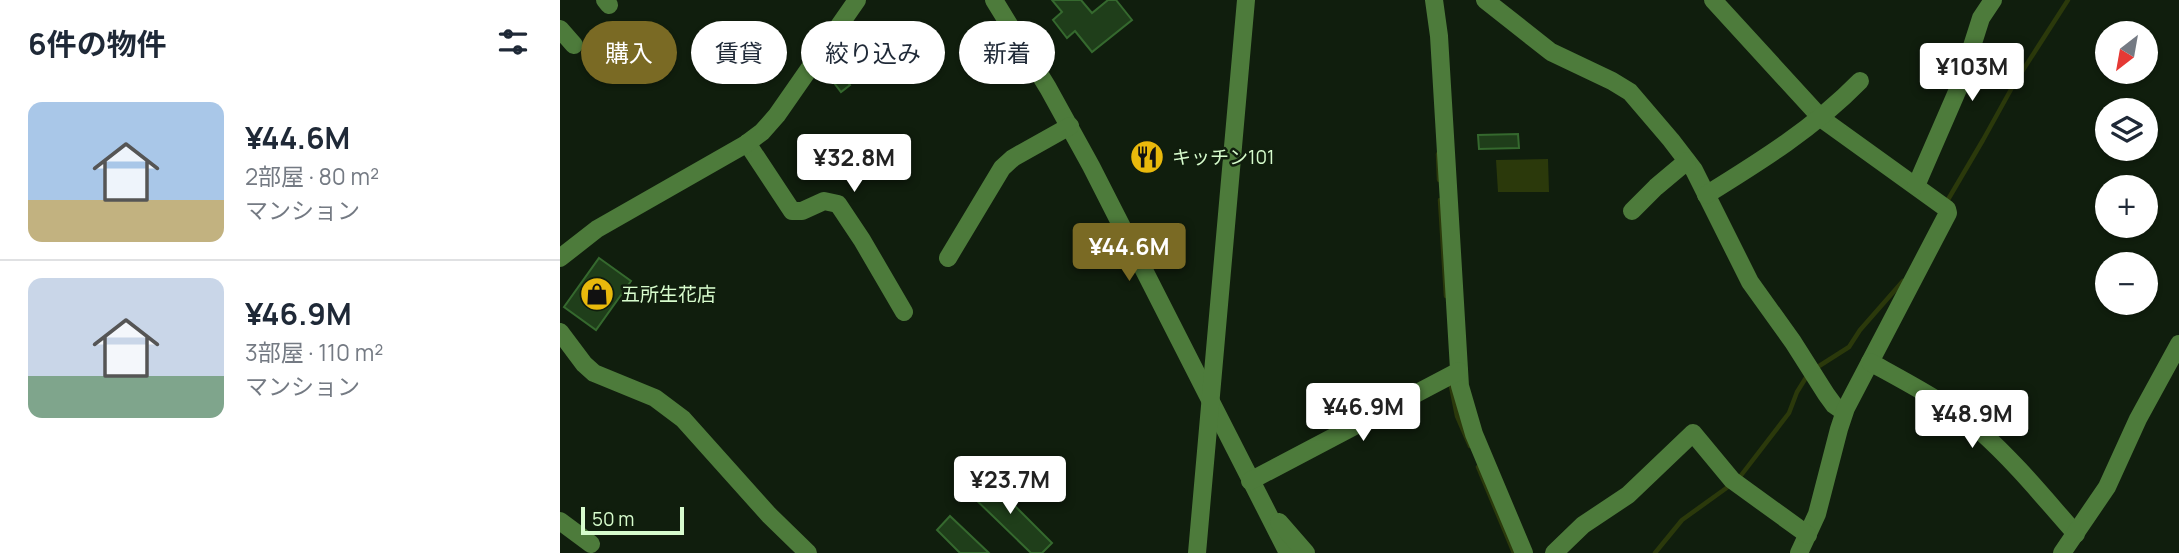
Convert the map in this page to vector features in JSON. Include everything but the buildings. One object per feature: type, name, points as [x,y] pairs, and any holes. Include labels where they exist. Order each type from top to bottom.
[{"type":"street","points":[[560,258],[597,229],[762,132],[777,115],[857,0]]},
{"type":"street","points":[[996,0],[1070,126],[1288,553]]},
{"type":"street","points":[[1197,553],[1246,0]]},
{"type":"street","points":[[1434,0],[1439,36],[1460,386],[1471,425],[1524,553]]},
{"type":"street","points":[[1485,0],[1551,52],[1625,88],[1687,161],[1750,282],[1826,394],[1834,405],[1844,412]]},
{"type":"street","points":[[1713,0],[1821,118],[1947,209],[1949,215],[1911,281],[1844,412],[1820,503],[1800,553]]},
{"type":"street","points":[[1916,186],[1959,87],[1982,18],[1993,0]]},
{"type":"street","points":[[560,30],[574,45]]},
{"type":"street","points":[[1706,195],[1763,160],[1821,118],[1860,81]]},
{"type":"street","points":[[948,258],[1002,168],[1013,158],[1070,126]]},
{"type":"street","points":[[747,143],[789,209],[802,211],[824,201],[838,204],[904,312]]},
{"type":"street","points":[[1632,211],[1687,161]]},
{"type":"street","points":[[560,332],[594,373],[655,398],[683,419],[769,515],[808,553]]},
{"type":"street","points":[[2062,553],[2111,480],[2138,419],[2178,349]]},
{"type":"street","points":[[1870,362],[1933,398],[1980,431],[2023,474],[2076,534]]},
{"type":"street","points":[[1250,481],[1458,371]]},
{"type":"street","points":[[1554,553],[1583,525],[1628,495],[1693,433],[1732,480],[1808,535]]},
{"type":"street","points":[[1261,501],[1306,553]]},
{"type":"street","points":[[560,521],[591,544]]},
{"type":"shaded area","points":[[1548,159],[1549,192],[1498,192],[1496,160]]},
{"type":"waterway","points":[[1946,203],[2014,84],[2068,0]]},
{"type":"waterway","points":[[1438,154],[1439,180]]},
{"type":"waterway","points":[[1440,200],[1446,296]]},
{"type":"waterway","points":[[1816,368],[1849,347],[1860,330],[1903,281]]},
{"type":"waterway","points":[[1739,478],[1789,413],[1807,376]]},
{"type":"waterway","points":[[1450,381],[1457,416],[1470,446]]},
{"type":"waterway","points":[[1478,467],[1514,553]]},
{"type":"waterway","points":[[1655,553],[1682,520],[1732,484]]},
{"type":"place","name":"キッチン101","points":[[1147,157]]},
{"type":"place","name":"五所生花店","points":[[597,294]]}]
